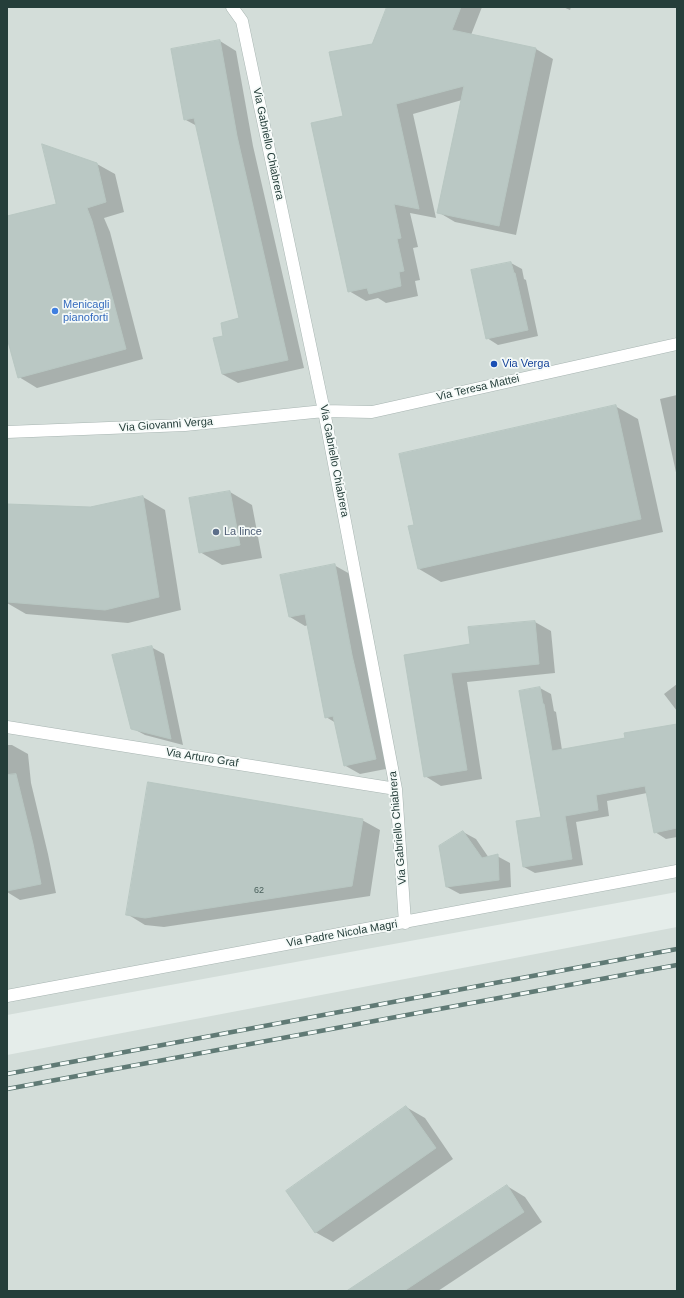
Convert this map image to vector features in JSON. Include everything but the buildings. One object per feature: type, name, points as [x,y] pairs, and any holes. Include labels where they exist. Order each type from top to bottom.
[{"type":"street","name":"Via Gabriello Chiabrera","points":[[232,7],[242,21],[324,411],[396,789],[405,923]]},
{"type":"street","name":"Via Teresa Mattei","points":[[324,411],[372,412],[677,344]]},
{"type":"street","name":"Via Giovanni Verga","points":[[7,432],[185,425],[324,411]]},
{"type":"street","name":"Via Arturo Graf","points":[[7,727],[396,789]]},
{"type":"street","name":"Via Padre Nicola Magri","points":[[7,996],[677,872]]},
{"type":"shaded area","points":[[7,7],[677,7],[677,892],[7,1015]]},
{"type":"shaded area","points":[[677,927],[677,1291],[7,1291],[7,1055]]},
{"type":"railway","points":[[7,1074],[677,949]]},
{"type":"railway","points":[[7,1089],[677,965]]},
{"type":"place","name":"Menicagli pianoforti","points":[[55,311]]},
{"type":"place","name":"Via Verga","points":[[494,364]]},
{"type":"place","name":"La lince","points":[[216,532]]}]
